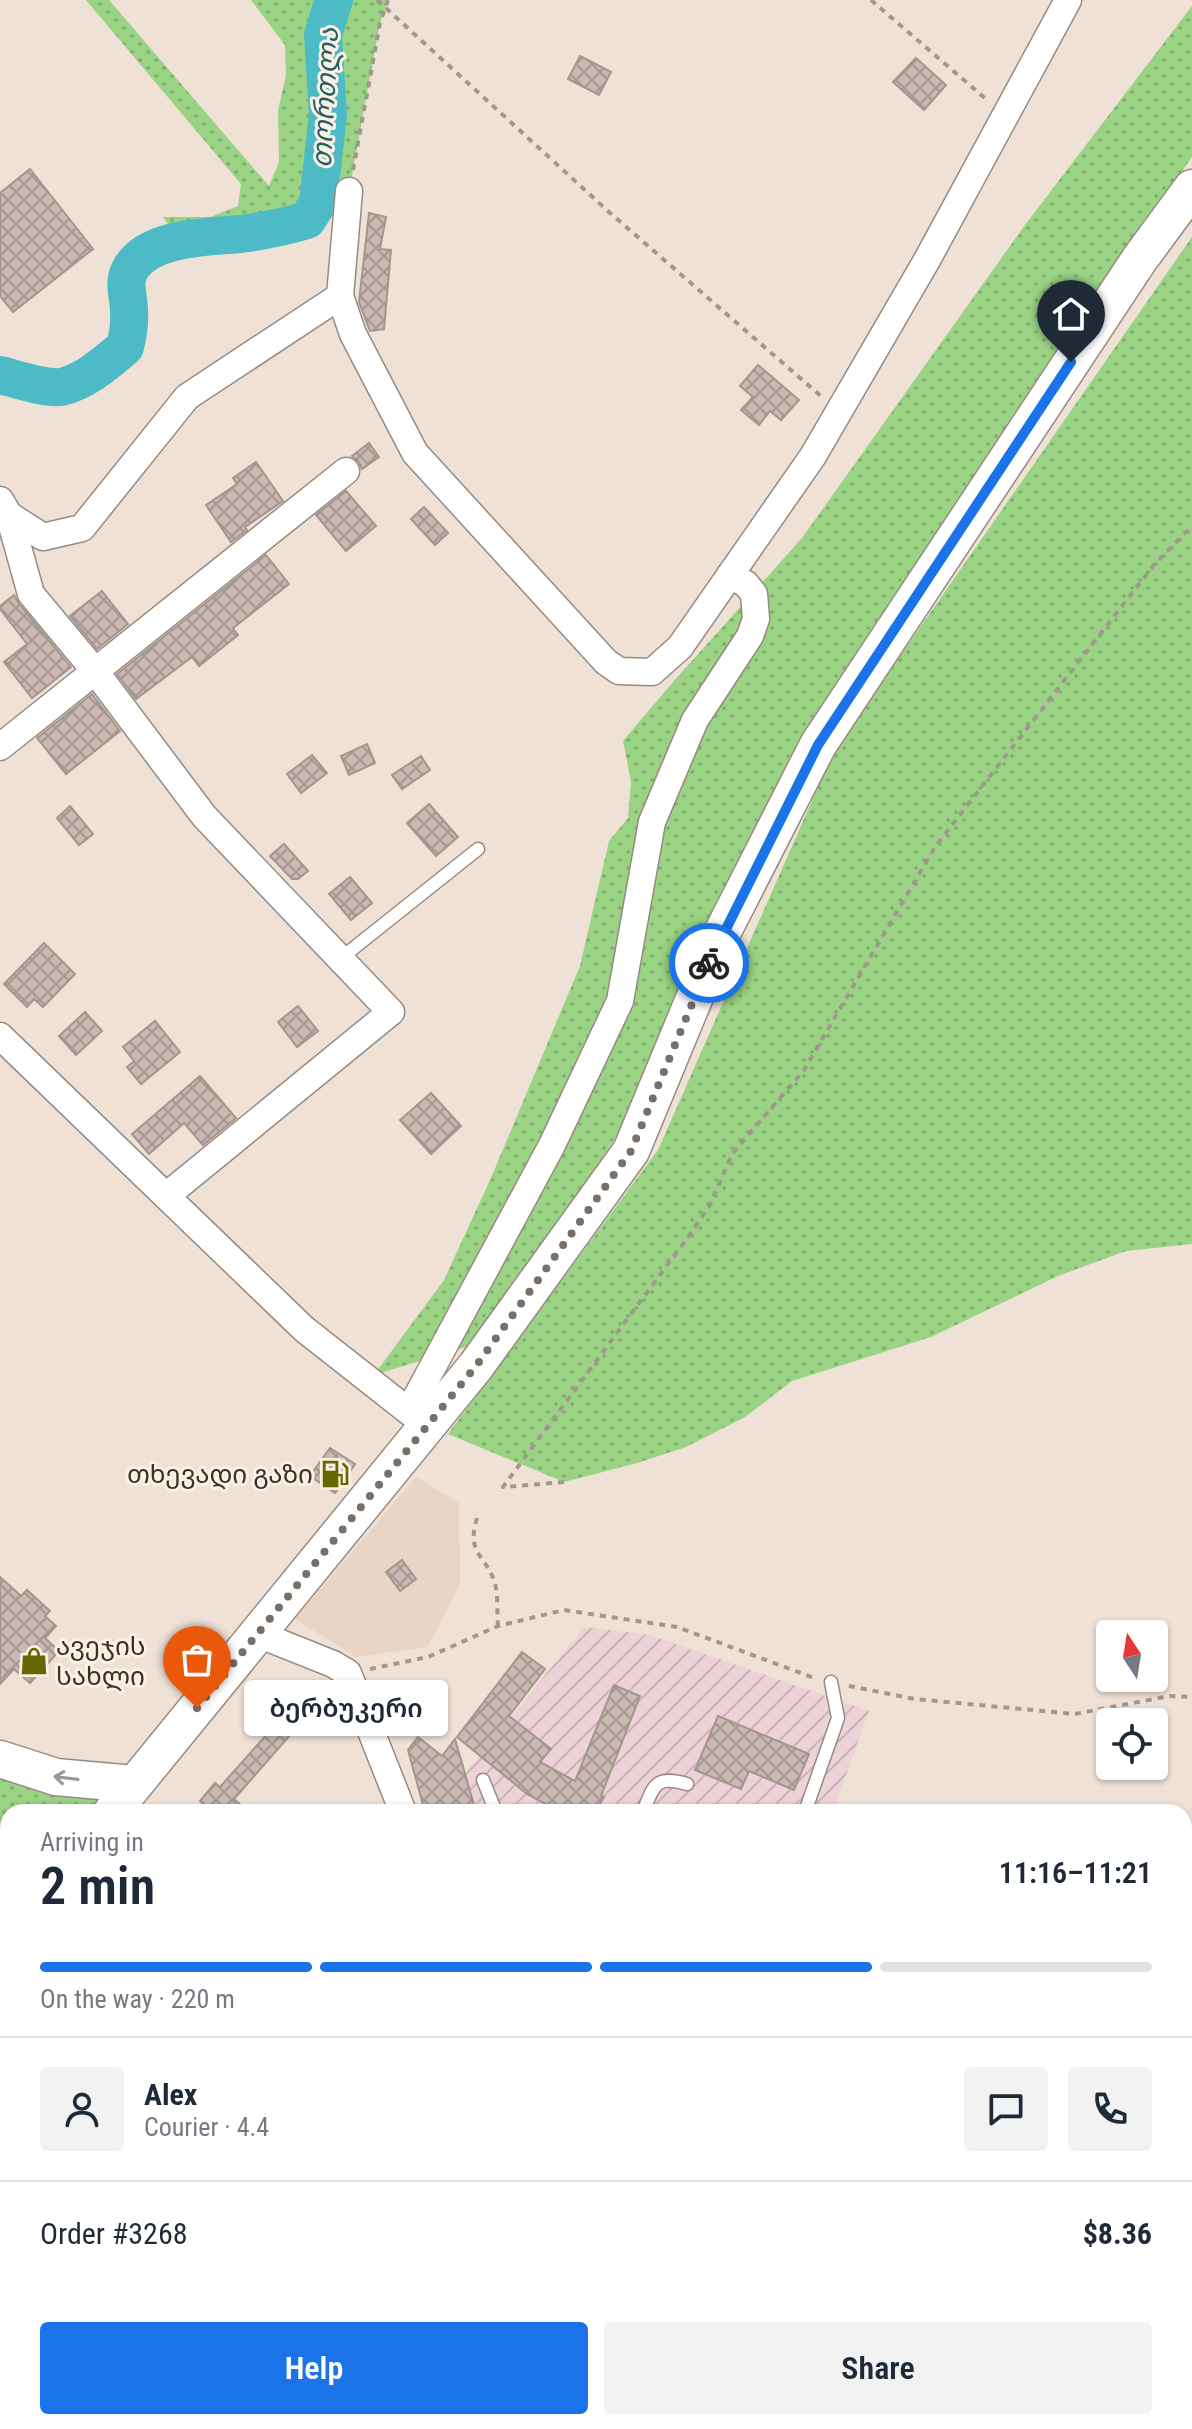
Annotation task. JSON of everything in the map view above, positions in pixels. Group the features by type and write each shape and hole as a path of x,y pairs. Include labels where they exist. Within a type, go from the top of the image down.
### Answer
{"main road":[{"path":"118,1804 258,1634 418,1418 476,1366 631,1151 718,941 818,745 1139,260 1192,188"},
{"path":"0,1759 56,1777 134,1784"}],"street":[{"path":"351,181 340,296 353,334 415,453 606,662 619,671 652,672 680,647 813,456 927,260 1068,0"},
{"path":"4,507 43,537 82,528 187,397 340,296"},
{"path":"0,747 346,471"},
{"path":"4,507 31,594 95,671 204,816 391,1012 166,1196"},
{"path":"4,1050 166,1196 304,1329 418,1418 620,1001 652,822 695,720 750,636 756,619 754,594 746,584 730,575"},
{"path":"258,1634 348,1673 400,1804"}],"lane":[{"path":"340,959 478,849"},
{"path":"808,1804 838,1718 831,1682"},
{"path":"646,1804 654,1786 660,1781 670,1779 687,1784"},
{"path":"483,1780 493,1804"}],"path":[{"path":"377,0 609,212 839,412"},
{"path":"351,181 380,23 388,0"},
{"path":"871,0 1006,115"},
{"path":"564,1482 503,1487 691,1233 710,1205 732,1154 804,1070 935,847 1153,566 1192,526"},
{"path":"348,1673 428,1657 498,1626 496,1587 487,1566 475,1550 472,1535 477,1518"}],"shaded area":[{"path":"416,1477 459,1503 460,1585 427,1647 356,1657 295,1619"},
{"path":"584,1627 650,1635 869,1711 836,1804 440,1804"}],"green space":[{"path":"86,0 109,0 269,186 279,162 278,110 286,75 285,45 251,0 388,0 380,23 350,186 322,163 318,203 307,220 282,228 180,241 163,217 210,217 238,206 241,184"},
{"path":"1192,6 1192,157 1010,423 621,1129 482,1342 374,1375 444,1280 491,1178 580,966 609,841 628,818 631,781 623,741 802,538 1025,225"},
{"path":"1192,237 1192,1244 1126,1251 1058,1276 931,1337 792,1381 745,1417 686,1447 564,1482 448,1434 658,1150 834,751"},
{"path":"0,1759 134,1784 118,1804 0,1804"}],"building":[{"path":"580,56 611,72 599,95 568,79"},
{"path":"916,58 946,85 924,110 893,82"},
{"path":"30,169 93,249 13,312 0,296 0,193"},
{"path":"369,213 386,217 380,249 391,250 384,329 370,331 359,302"},
{"path":"758,365 799,400 781,420 770,411 759,425 741,410 753,397 740,386"},
{"path":"369,443 379,457 362,469 352,456"},
{"path":"256,462 283,501 245,527 247,530 231,542 206,505 237,484 233,478"},
{"path":"346,491 376,526 346,551 316,515"},
{"path":"424,507 448,533 435,545 411,519"},
{"path":"266,555 289,584 233,628 238,635 199,666 192,657 136,699 117,674"},
{"path":"102,591 128,624 97,649 70,616"},
{"path":"14,595 71,667 32,698 4,662 27,644 0,609"},
{"path":"92,694 120,731 66,774 37,738"},
{"path":"367,744 375,763 349,775 341,756"},
{"path":"312,755 327,773 301,793 287,774"},
{"path":"421,756 430,770 402,789 392,775"},
{"path":"429,804 458,837 436,856 407,823"},
{"path":"70,806 93,834 79,845 57,818"},
{"path":"284,844 308,871 298,879 292,879 270,856"},
{"path":"350,877 372,903 351,920 329,894"},
{"path":"44,943 75,974 43,1007 34,999 27,1007 4,984"},
{"path":"298,1006 318,1031 297,1047 278,1022"},
{"path":"85,1012 102,1031 76,1055 59,1036"},
{"path":"155,1021 180,1052 141,1084 127,1067 134,1061 123,1047"},
{"path":"200,1076 236,1118 203,1145 184,1123 149,1154 132,1134"},
{"path":"431,1093 461,1126 431,1154 400,1120"},
{"path":"330,1448 355,1464 335,1493 310,1476"},
{"path":"402,1560 416,1579 400,1591 386,1572"},
{"path":"0,1577 21,1596 27,1590 50,1611 45,1616 56,1626 45,1638 59,1651 30,1683 14,1669 0,1684"},
{"path":"522,1652 545,1669 509,1716 551,1749 540,1762 575,1781 614,1685 640,1696 600,1804 545,1804 527,1794 457,1737"},
{"path":"314,1681 327,1693 234,1799 240,1804 203,1804 200,1801 215,1783 220,1787"},
{"path":"718,1716 809,1754 794,1790 749,1771 741,1789 695,1770"},
{"path":"418,1737 442,1756 455,1739 474,1804 423,1804 408,1750"}],"waterway":[{"name":"თორთლა","path":"0,375 61,387 87,376 111,359 125,347 127,338 128,273 151,250 180,240 257,232 307,220 318,203 328,114 323,35 334,0"}],"way so far":[{"path":"197,1708 476,1366 631,1151 709,963"}],"place":[{"name":"თხევადი გაზი","path":"335,1474"},
{"name":"ავეჯის სახლი","path":"34,1661"},
{"name":"ბერბუკერი","path":"197,1708"}],"route":[{"path":"709,963 818,745 1071,362"}]}
